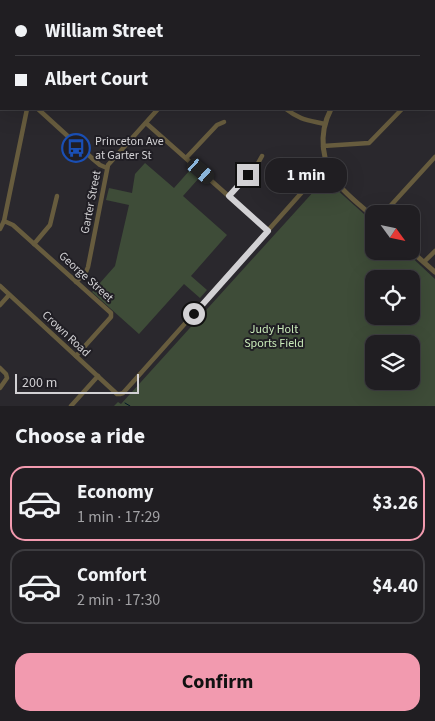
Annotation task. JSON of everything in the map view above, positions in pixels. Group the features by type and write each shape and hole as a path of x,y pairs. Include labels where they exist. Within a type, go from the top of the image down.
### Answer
{"street":[{"path":"0,228 4,221 27,110"},
{"path":"39,110 98,163 107,168"},
{"name":"Garter Street","path":"76,282 88,267 107,168 110,161 157,110"},
{"path":"287,110 301,119 325,124"},
{"path":"331,110 325,124 322,146 328,167 340,186 365,209"},
{"path":"322,146 369,143 401,110"},
{"path":"186,158 216,125 224,122"},
{"path":"146,123 268,231 320,172 328,167"},
{"path":"229,196 257,165 262,156"},
{"path":"391,205 435,157"},
{"path":"34,244 50,225 57,196"},
{"name":"George Street","path":"4,221 11,223 111,314 111,317 76,356"},
{"name":"Crown Road","path":"0,286 117,394 120,394 268,231"},
{"path":"424,262 435,251"},
{"path":"420,259 435,272"},
{"path":"0,305 9,295"},
{"path":"0,368 7,378 0,388"},
{"path":"71,406 98,376"}],"green space":[{"path":"145,163 174,188 190,170 199,178 183,196 227,235 191,276 207,290 200,298 184,284 139,334 92,292 115,266 129,205 106,200 109,188 132,193 135,174"},
{"name":"Judy Holt Sports Field","path":"325,179 365,215 365,260 415,260 435,279 435,406 114,406 118,402 121,404"}],"waterway":[{"path":"125,403 130,406"}],"place":[{"name":"Princeton Ave at Garter St","path":"76,148"}],"route":[{"path":"194,314 268,231 229,196 248,175"}]}
